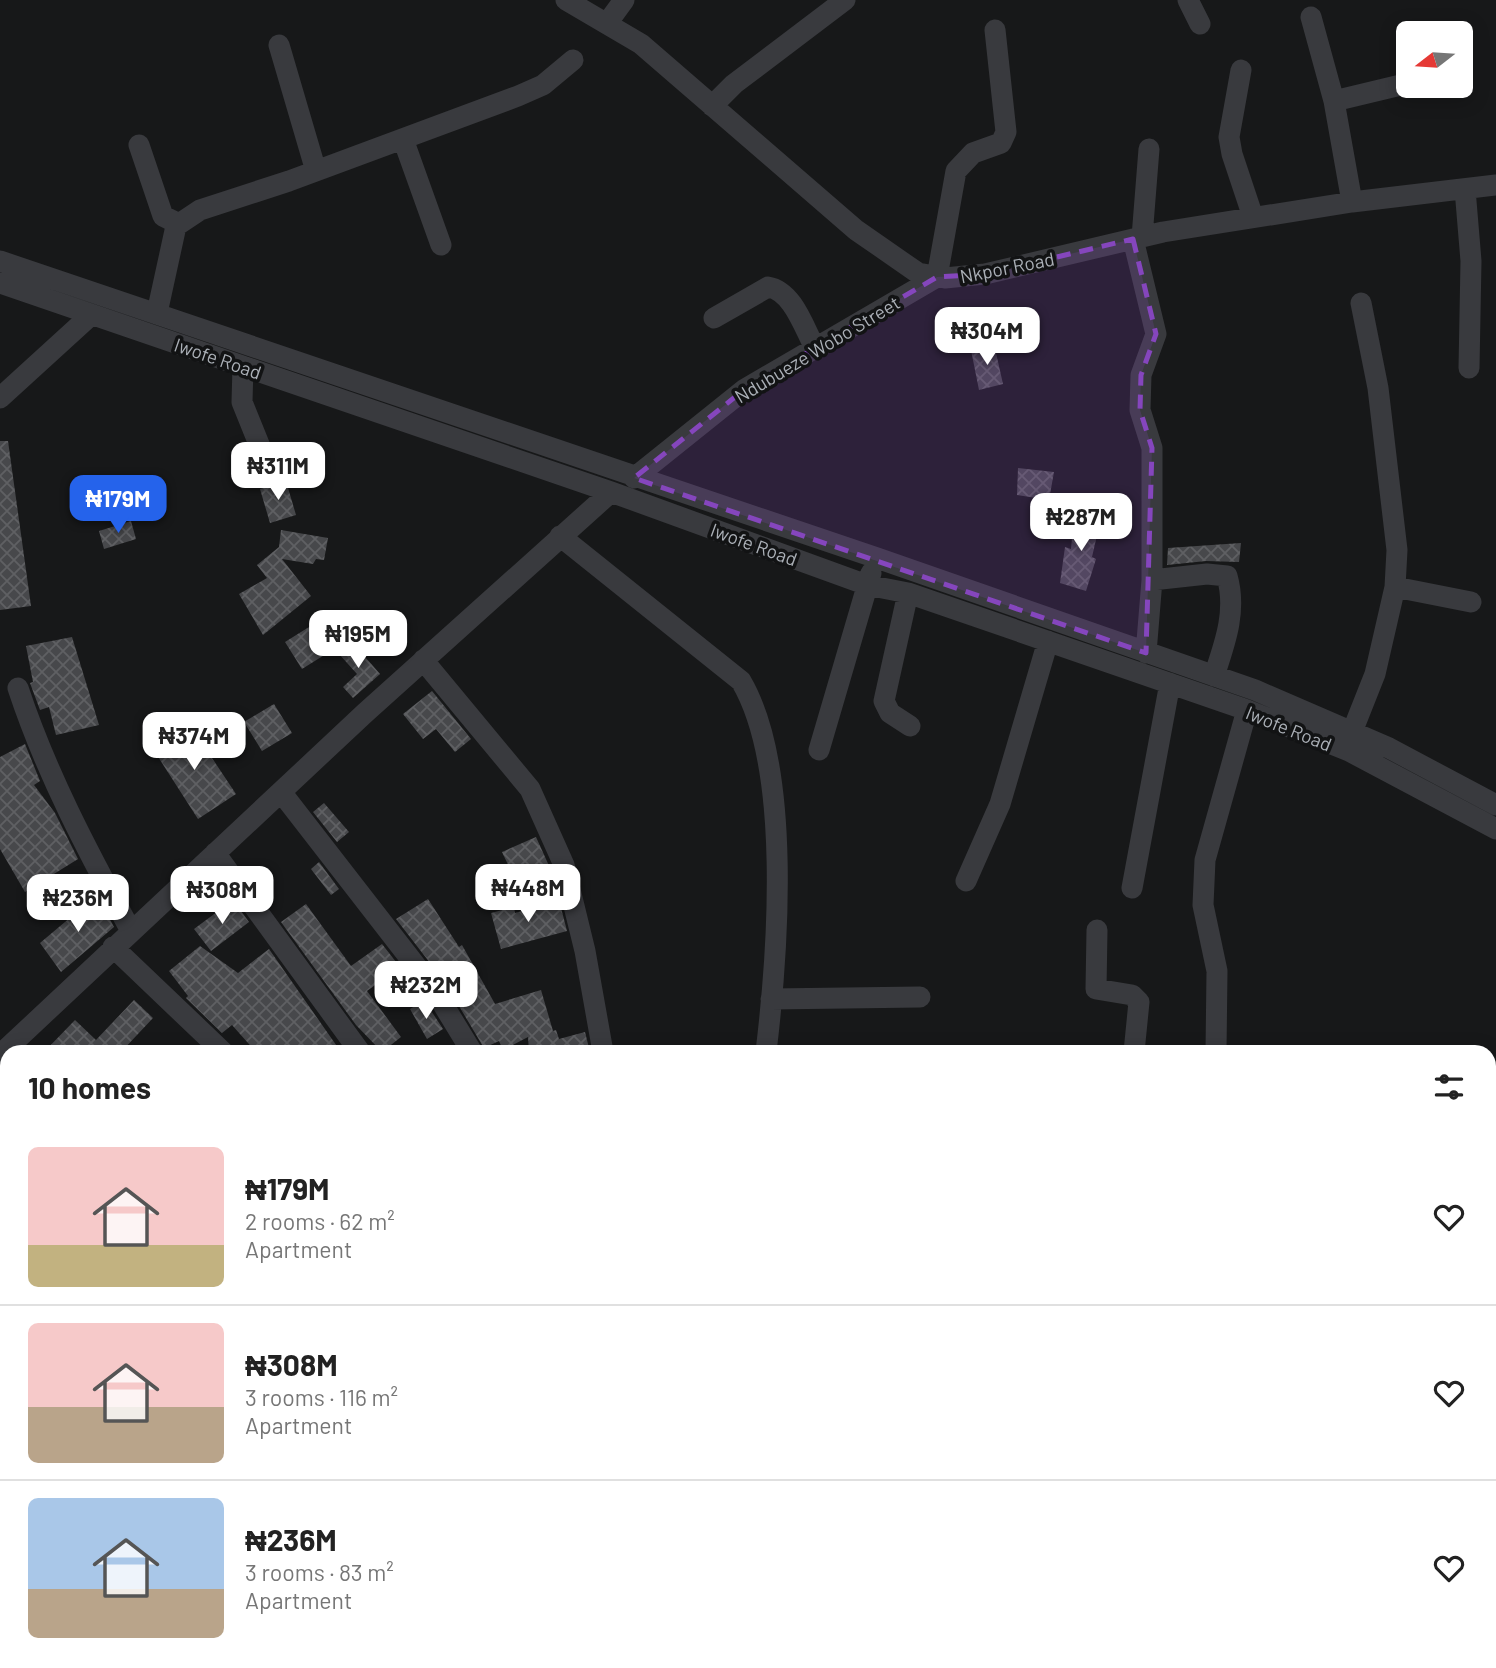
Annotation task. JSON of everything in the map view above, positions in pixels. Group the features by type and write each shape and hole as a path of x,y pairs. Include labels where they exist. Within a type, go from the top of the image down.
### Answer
{"street":[{"name":"Nkpor Road","path":"566,0 608,22 640,44 894,259 919,274 937,277 985,274 1138,238 1253,217 1496,185"},
{"path":"608,22 624,0"},
{"path":"712,106 734,85 845,0"},
{"path":"1188,0 1200,24"},
{"path":"1311,17 1334,101 1352,202"},
{"path":"937,277 956,172 973,153 1001,143 1006,132 995,30"},
{"path":"279,45 316,171"},
{"path":"157,313 176,226 200,210 316,171 518,96 551,80 573,60"},
{"path":"1241,70 1229,137 1253,217"},
{"path":"1334,101 1396,86"},
{"path":"403,139 441,245"},
{"path":"138,145 163,216 180,224"},
{"path":"1146,653 1152,580 1152,448 1140,410 1142,375 1156,334 1138,238 1149,149"},
{"path":"1465,189 1471,261 1469,368"},
{"name":"Iwofe Road","path":"0,261 634,478 877,558 1214,676 1352,732 1494,799"},
{"name":"Ndubueze Wobo Street","path":"634,478 745,389 937,277"},
{"name":"Iwofe Road","path":"0,284 611,492 867,585 908,593 1247,710 1349,751 1496,829"},
{"path":"714,318 768,287 778,289 788,299 815,348"},
{"path":"1352,732 1375,674 1395,587 1397,550 1378,388 1361,303"},
{"path":"0,398 91,315"},
{"path":"243,366 242,402 265,459"},
{"path":"14,1045 113,947 424,660 611,492"},
{"path":"560,536 741,681 756,707 765,750 776,843 777,915 767,1045"},
{"path":"819,750 877,558"},
{"path":"1152,580 1207,574 1227,576 1231,598 1230,623 1214,676"},
{"path":"1395,587 1471,602"},
{"path":"908,593 884,701 890,713 910,726"},
{"path":"966,881 1000,804 1048,641"},
{"path":"424,660 530,789 564,865 585,950 602,1045"},
{"path":"1132,888 1170,683"},
{"path":"18,688 31,728 77,830 131,931"},
{"path":"1216,1045 1217,971 1203,905 1205,860 1247,710"},
{"path":"281,792 433,988 468,1045"},
{"path":"215,853 355,1045"},
{"path":"1097,930 1096,989 1132,995 1139,1002 1134,1045"},
{"path":"113,947 216,1045"},
{"path":"771,999 920,997"}],"highlighted area":[{"path":"1133,239 1156,334 1141,375 1140,410 1152,448 1146,653 634,478 745,389 937,277 985,274"}],"building":[{"path":"994,344 1003,384 979,390 971,350"},
{"path":"0,441 8,441 31,606 0,610"},
{"path":"1018,468 1054,472 1049,500 1017,495"},
{"path":"286,481 296,515 270,523 260,489"},
{"path":"1074,514 1101,518 1092,557 1096,559 1086,591 1060,583 1065,547 1071,549"},
{"path":"131,521 136,539 104,549 99,531"},
{"path":"281,530 328,538 324,560 316,559 313,564 282,559 311,596 263,635 239,594 267,578 257,565 279,547"},
{"path":"1241,543 1239,562 1206,561 1167,565 1168,548"},
{"path":"325,617 342,644 302,669 285,642"},
{"path":"72,637 99,725 56,735 49,707 40,710 30,683 33,682 26,646"},
{"path":"353,643 380,674 353,698 343,687 357,674 339,654"},
{"path":"432,691 471,739 455,752 436,729 423,739 403,714"},
{"path":"274,704 292,733 262,751 244,722"},
{"path":"190,725 236,794 198,819 153,749"},
{"path":"25,744 40,781 34,785 55,813 78,859 25,892 0,849 0,757"},
{"path":"324,803 349,832 337,842 313,812"},
{"path":"536,837 550,868 535,874 533,869 514,877 502,852"},
{"path":"319,862 339,889 331,895 311,869"},
{"path":"97,895 114,927 61,972 40,943"},
{"path":"428,899 459,947 462,945 495,1004 541,990 553,1031 556,1030 559,1039 585,1032 588,1045 529,1045 528,1037 513,1045 501,1045 499,1041 482,1045 444,981 396,919"},
{"path":"233,900 249,922 211,951 194,929"},
{"path":"559,900 567,931 501,949 491,913 514,907 515,913"},
{"path":"306,904 351,966 382,944 400,967 367,991 401,1037 391,1045 375,1045 356,1025 281,922"},
{"path":"200,946 238,973 269,949 336,1045 250,1045 232,1025 222,1033 186,998 188,996 169,971"},
{"path":"134,1000 153,1018 128,1045 51,1045 75,1020 96,1040"},
{"path":"420,1003 423,1009 428,1006 443,1029 427,1039 410,1009"}]}
